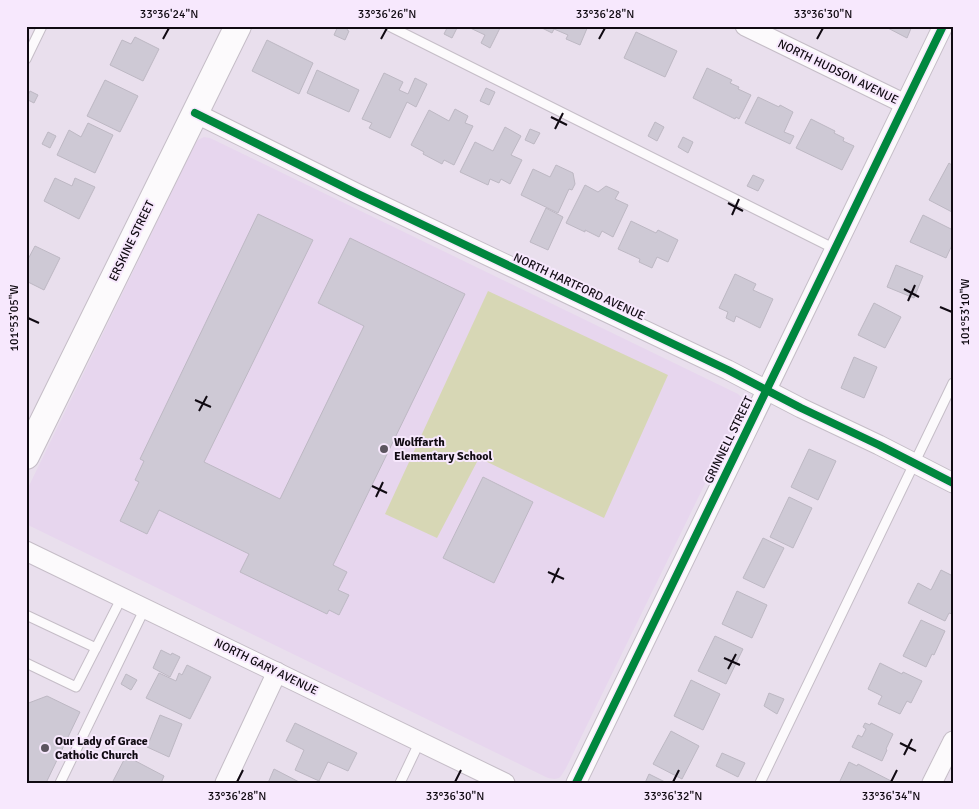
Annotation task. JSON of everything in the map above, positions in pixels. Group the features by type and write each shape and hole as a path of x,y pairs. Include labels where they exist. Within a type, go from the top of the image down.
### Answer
{"street":[{"name":"ERSKINE STREET","path":"26,456 238,26"},
{"name":"NORTH HUDSON AVENUE","path":"745,26 905,104"},
{"name":"GRINNELL STREET","path":"576,783 943,26"},
{"name":"NORTH HARTFORD AVENUE","path":"195,113 358,194 719,366 953,483"},
{"name":"NORTH GARY AVENUE","path":"26,551 505,783"},
{"path":"225,783 277,672"},
{"path":"932,783 953,741"}],"lane":[{"path":"26,59 42,26"},
{"path":"389,26 835,249"},
{"path":"760,783 953,383"},
{"path":"27,664 76,687 122,597"},
{"path":"60,783 144,608"},
{"path":"26,615 96,648"},
{"path":"400,783 420,741"}],"shaded area":[{"name":"Wolffarth Elementary School","path":"204,137 210,138 738,394 742,398 743,406 566,768 559,778 548,778 26,524 26,492 196,142"}],"green space":[{"path":"488,291 668,375 604,518 479,458 437,538 385,514"}],"building":[{"path":"338,26 349,26 345,40 334,35"},
{"path":"448,26 458,26 452,38 444,34"},
{"path":"466,26 501,26 490,48 481,43 485,35"},
{"path":"538,26 588,26 580,45 566,39 568,35 554,29 552,33"},
{"path":"884,26 912,26 907,38"},
{"path":"636,32 677,51 665,77 624,58"},
{"path":"135,37 159,49 143,81 110,65 122,40 131,44"},
{"path":"267,40 313,63 299,94 252,71"},
{"path":"707,68 732,80 730,83 751,95 739,119 736,117 735,119 693,98"},
{"path":"317,70 359,90 349,112 307,93"},
{"path":"384,73 403,82 399,90 408,94 415,78 427,84 416,107 407,102 390,138 369,128 372,123 362,119"},
{"path":"105,80 138,96 120,132 87,116"},
{"path":"486,88 495,92 489,105 480,101"},
{"path":"30,91 38,95 34,103 26,99"},
{"path":"758,97 793,112 784,132 794,136 790,144 745,123"},
{"path":"455,109 468,116 465,123 473,126 454,165 444,160 442,164 411,145 429,110 449,121"},
{"path":"811,119 835,131 834,133 844,138 843,141 854,146 842,170 796,148"},
{"path":"655,122 664,127 657,141 648,136"},
{"path":"88,123 113,135 95,173 57,155 69,130 81,137"},
{"path":"505,127 521,136 511,155 522,160 510,184 501,179 499,183 490,179 488,185 460,172 475,142 493,151"},
{"path":"530,129 540,133 534,144 525,140"},
{"path":"48,132 56,136 50,148 42,144"},
{"path":"683,137 693,142 688,153 678,147"},
{"path":"949,163 953,166 952,212 929,200"},
{"path":"556,165 573,173 575,184 572,190 569,189 558,213 521,195 533,169 550,177"},
{"path":"753,175 764,180 758,191 747,186"},
{"path":"55,178 72,186 75,178 95,187 79,219 44,201"},
{"path":"585,185 598,192 606,186 619,192 615,199 628,205 613,237 602,231 599,237 566,223"},
{"path":"546,208 563,217 548,250 530,242"},
{"path":"258,214 313,240 204,462 280,499 364,326 318,303 350,238 465,294 333,565 347,572 338,590 349,595 339,615 329,610 327,614 240,572 249,554 159,510 147,534 120,521 139,482 135,480 144,461 140,459"},
{"path":"923,215 953,230 953,243 946,258 910,242"},
{"path":"631,221 656,233 658,230 678,240 668,262 657,257 652,268 639,262 640,259 618,249"},
{"path":"35,246 60,258 44,290 26,281 26,263"},
{"path":"896,265 923,276 914,298 887,287"},
{"path":"735,274 756,284 753,290 773,299 760,328 736,316 734,322 726,318 728,312 719,308"},
{"path":"874,303 901,317 885,348 858,335"},
{"path":"854,357 877,367 864,398 841,388"},
{"path":"809,449 836,461 818,500 791,487"},
{"path":"483,477 533,502 494,583 443,558"},
{"path":"789,497 812,508 793,548 770,537"},
{"path":"763,538 784,548 764,588 743,578"},
{"path":"941,570 953,576 953,612 952,614 949,613 945,621 908,603 918,583 931,590"},
{"path":"737,591 767,605 752,638 722,624"},
{"path":"921,620 945,631 926,667 903,656"},
{"path":"715,636 743,649 726,684 698,671"},
{"path":"161,650 180,657 170,677 153,668"},
{"path":"880,663 922,681 911,703 907,701 900,714 878,704 882,696 868,689"},
{"path":"187,665 211,677 190,719 146,698 159,673 176,681 179,673 182,675"},
{"path":"126,674 137,680 131,690 121,684"},
{"path":"691,680 720,694 703,730 674,716"},
{"path":"769,693 784,699 777,714 764,706"},
{"name":"Our Lady of Grace Catholic Church","path":"47,696 80,712 46,783 26,783 26,704"},
{"path":"160,715 182,724 169,757 147,747"},
{"path":"295,723 357,753 348,771 328,762 319,781 295,770 304,750 286,741"},
{"path":"865,723 870,725 871,723 893,734 882,761 852,747 858,735 862,737 866,729 863,727"},
{"path":"671,731 699,746 682,779 653,764"},
{"path":"722,753 745,763 738,777 716,766"},
{"path":"126,756 164,776 161,783 112,783"},
{"path":"849,762 857,766 858,764 895,783 839,783"},
{"path":"274,769 301,783 268,783"},
{"path":"649,774 667,783 645,783"}],"cycle path":[{"path":"576,783 943,26"},
{"path":"195,113 358,194 728,370 953,483"}],"place":[{"name":"Wolffarth Elementary School","path":"384,449"},
{"name":"Our Lady of Grace Catholic Church","path":"45,748"}]}
